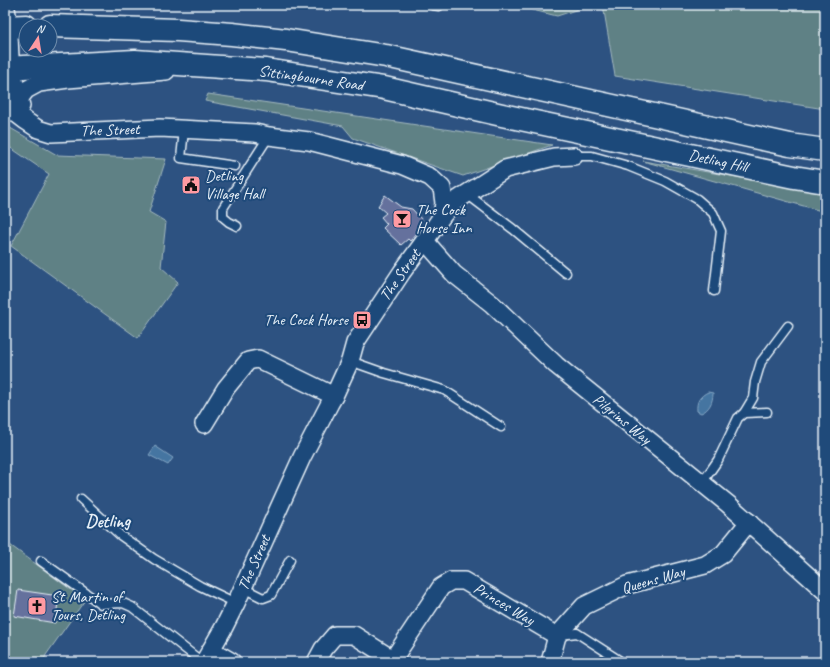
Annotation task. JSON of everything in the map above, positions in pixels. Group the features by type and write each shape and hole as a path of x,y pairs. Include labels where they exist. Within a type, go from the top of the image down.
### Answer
{"highway":[{"name":"Sittingbourne Road","path":"58,26 216,33 286,40 386,56 619,107"},
{"name":"Sittingbourne Road","path":"8,68 135,61 266,70 384,88 612,138"},
{"name":"Detling Hill","path":"619,107 790,145 825,150"},
{"name":"Detling Hill","path":"612,138 794,177 825,182"}],"street":[{"name":"The Street","path":"10,19 8,68 12,102 26,122 38,129 51,133 160,128 255,132 269,136 309,141 402,165 430,177 442,188 444,203 442,216 402,272 355,343 350,361 334,396 302,457 239,595 206,658"},
{"path":"12,102 26,90 38,83 68,79 218,67"},
{"path":"442,216 454,202 505,170 554,158 574,156"},
{"name":"Pilgrims Way","path":"424,241 454,274 492,304 556,365 749,522 825,591"},
{"path":"204,424 226,388 248,361 258,359 334,396"},
{"name":"Queens Way","path":"550,662 557,636 584,606 627,585 705,565 723,554 749,522"},
{"name":"Princes Way","path":"316,662 323,649 335,635 354,635 395,661 441,587 452,581 464,580 557,636"},
{"path":"206,658 232,662"}],"lane":[{"path":"184,130 181,158 235,166"},
{"path":"237,226 223,217 223,208 269,136"},
{"path":"574,156 592,156 628,166 664,181 697,199 713,213 721,231 714,292"},
{"path":"468,194 566,273"},
{"path":"702,483 718,460 738,418 744,413 753,398 755,382 761,362 788,326"},
{"path":"350,361 384,373 444,390 501,427"},
{"path":"744,413 767,412"},
{"path":"81,498 120,535 154,559 200,586 239,595 263,598 271,595 290,560"},
{"path":"41,561 101,604 123,603 132,607 206,658"},
{"path":"557,636 577,633 622,662"}],"green space":[{"path":"512,5 591,5 557,16"},
{"path":"603,5 825,5 825,109 615,76"},
{"path":"208,94 552,145 463,176 353,138 343,126 205,101"},
{"path":"5,125 57,155 166,159 149,212 166,222 161,267 178,282 138,338 11,246 49,174 5,144"},
{"path":"643,161 825,192 825,212"},
{"path":"10,545 85,600 46,655 43,662 5,662 5,551"}],"water":[{"path":"708,392 713,393 712,400 708,408 701,413 697,411 698,402 703,395"},
{"path":"155,446 173,458 168,465 149,455"}],"building":[{"name":"The Cock Horse Inn","path":"385,195 401,207 412,209 423,221 416,228 419,231 410,241 408,239 401,245 383,228 387,224 381,217 386,213 378,206"},
{"name":"St Martin of Tours, Detling","path":"18,590 59,596 55,623 14,616"}],"place":[{"name":"Detling Village Hall","path":"191,185"},
{"name":"The Cock Horse Inn","path":"402,219"},
{"name":"The Cock Horse","path":"362,320"},
{"name":"St Martin of Tours, Detling","path":"37,606"}],"district":[{"name":"Detling","path":"108,521"}]}
